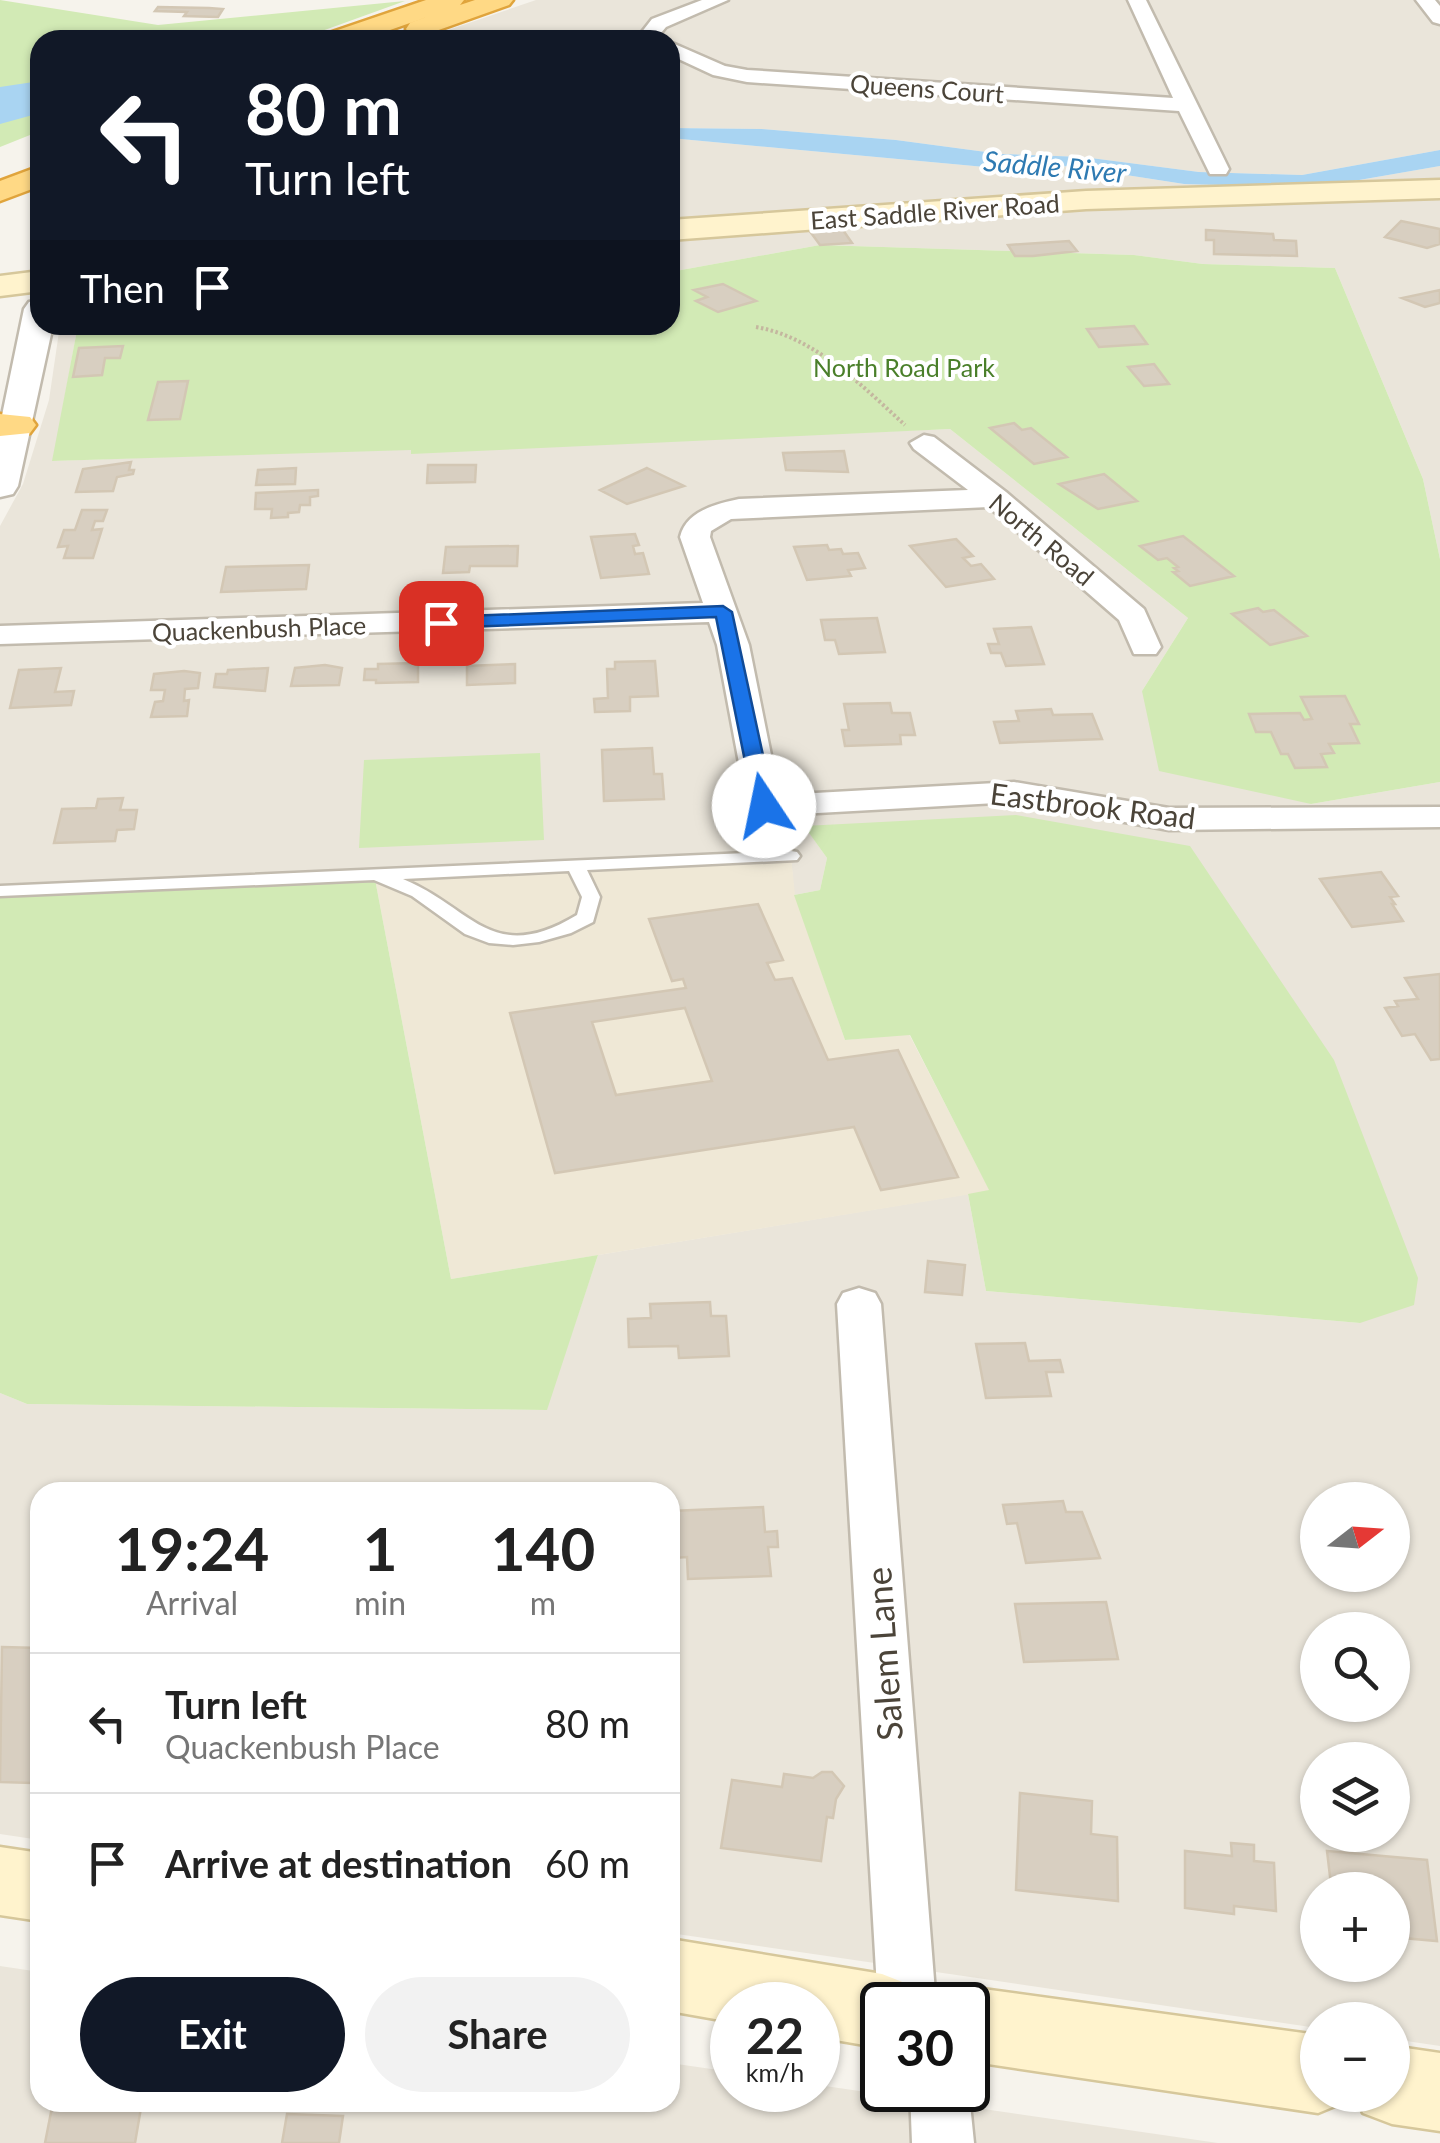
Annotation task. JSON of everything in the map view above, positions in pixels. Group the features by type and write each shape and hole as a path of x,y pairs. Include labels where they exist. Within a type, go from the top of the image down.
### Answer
{"highway":[{"path":"365,30 451,0"},
{"path":"416,30 500,0"},
{"path":"0,169 30,157"},
{"path":"0,192 30,179"}],"main road":[{"name":"East Saddle River Road","path":"680,229 1086,200 1440,189"},
{"path":"0,274 30,270"},
{"path":"0,286 30,283"},
{"path":"0,1882 30,1886"},
{"path":"680,1977 860,2007"},
{"path":"990,2027 1300,2071"},
{"path":"1410,2088 1440,2092"}],"street":[{"path":"653,30 659,23 720,0"},
{"path":"1137,0 1218,169"},
{"path":"1426,0 1440,18"},
{"name":"Queens Court","path":"680,53 720,71 748,76 1190,105"},
{"path":"0,486 8,425 33,335"},
{"name":"North Road","path":"924,443 996,498 1133,616 1145,647"},
{"path":"723,612 694,536 707,518 721,512 751,507 996,498"},
{"name":"Quackenbush Place","path":"0,635 723,612"},
{"name":"Eastbrook Road","path":"723,612 764,806 996,791 1048,796 1126,814 1168,818 1440,817"},
{"name":"Salem Lane","path":"859,1304 905,1982"},
{"path":"941,2112 943,2143"}],"lane":[{"path":"0,892 791,856"},
{"path":"374,874 421,894 489,937 526,937 566,931 586,918 591,898 575,865"}],"path":[{"path":"756,326 792,333 818,347 842,373 924,443"}],"shaded area":[{"path":"536,0 1440,0 1440,150 1302,175 1199,172 1083,157 1001,154 896,140 762,129 680,128 680,30 448,30"},
{"path":"680,139 985,167 1032,170 1068,166 1184,184 1342,183 1440,166 1440,559 1423,479 1335,268 1203,264 1134,255 820,245 680,270"},
{"path":"59,335 76,335 53,461 950,429 1188,618 1142,691 1311,804 1440,782 1440,2046 1410,2042 1410,2002 1300,2002 1300,2026 680,1934 680,1482 30,1482 30,1838 0,1834 0,1393 27,1404 546,1410 598,1255 968,1194 986,1291 1360,1323 805,827 827,858 820,890 794,895 791,856 0,892 0,526 23,484 49,400"},
{"path":"791,856 795,895 845,1040 909,1034 990,1191 451,1279 374,874"},
{"path":"0,1966 30,1970 30,2112 680,2112 680,2064 710,2069 710,2112 840,2112 840,2088 860,2091 860,2112 990,2110 1218,2143 0,2143"}],"green space":[{"path":"0,0 158,25 405,1 325,30 30,30 30,135 0,147"},
{"name":"North Road Park","path":"820,245 1134,255 1203,264 1335,268 1423,479 1440,559 1440,782 1311,804 1159,771 1142,691 1188,618 950,429 411,454 411,450 52,461 76,335 680,335 680,270"},
{"path":"540,753 544,840 359,848 364,760"},
{"path":"1016,815 1190,846 1334,1060 1418,1278 1414,1305 1360,1323 986,1291 968,1194 989,1190 910,1035 845,1040 794,895 820,890 827,858 804,826"},
{"path":"374,874 451,1279 598,1255 547,1410 27,1404 0,1393 0,892"}],"water":[{"path":"30,82 30,116 0,124 0,87"},
{"name":"Saddle River","path":"680,128 762,129 896,140 1001,154 1083,157 1199,172 1302,175 1440,150 1440,166 1342,183 1263,186 1184,184 1068,166 1032,170 680,139"}],"building":[{"path":"158,7 223,9 218,17 184,16 187,12 155,11"},
{"path":"1401,221 1440,229 1440,244 1427,248 1385,237"},
{"path":"827,224 833,231 843,230 852,243 820,245 806,226"},
{"path":"1206,230 1273,234 1274,240 1296,241 1297,256 1214,254 1214,240 1206,240"},
{"path":"1069,241 1077,251 1015,256 1008,245"},
{"path":"723,284 756,301 718,312 696,301 707,297 694,290"},
{"path":"1440,290 1440,303 1425,307 1402,298"},
{"path":"1134,326 1147,344 1099,347 1087,329"},
{"path":"123,346 120,358 105,358 102,375 73,377 79,348"},
{"path":"1154,364 1169,384 1144,386 1128,367"},
{"path":"188,381 180,419 148,420 158,382"},
{"path":"1014,423 1022,430 1031,428 1067,457 1034,464 990,428"},
{"path":"844,451 848,472 786,470 783,453"},
{"path":"131,462 129,470 134,470 133,474 117,477 113,491 76,492 83,469"},
{"path":"428,465 476,465 475,482 427,483"},
{"path":"296,468 295,484 256,485 258,470"},
{"path":"647,468 684,486 627,504 600,490"},
{"path":"1104,474 1137,501 1098,509 1059,484"},
{"path":"318,490 318,496 310,497 310,505 300,505 299,512 288,513 288,517 271,518 272,509 255,509 256,493"},
{"path":"82,510 107,510 103,521 95,521 92,530 102,529 93,558 64,558 68,546 58,547 64,530 75,530"},
{"path":"635,534 639,545 633,546 635,554 643,553 649,574 601,578 591,537"},
{"path":"1183,536 1234,576 1190,586 1173,572 1178,567 1167,558 1158,560 1140,546"},
{"path":"956,539 973,556 963,558 971,566 981,564 994,579 946,587 910,546"},
{"path":"827,545 829,550 841,549 843,554 858,553 865,568 848,570 851,576 807,580 794,547"},
{"path":"518,546 517,566 470,566 469,572 443,573 446,547"},
{"path":"309,565 306,589 221,592 226,567"},
{"path":"1258,608 1263,612 1274,610 1307,636 1270,645 1232,614"},
{"path":"877,618 885,652 839,654 835,640 825,640 821,620"},
{"path":"1031,627 1044,664 1006,666 1001,653 991,653 988,644 999,644 994,629"},
{"path":"655,661 658,696 630,697 630,711 595,712 594,699 608,698 607,669 615,669 615,662"},
{"path":"418,663 418,682 364,680 365,669 378,669 378,664"},
{"path":"515,664 515,683 467,685 467,666"},
{"path":"61,668 55,692 74,691 71,705 10,708 19,670"},
{"path":"268,668 265,691 214,687 216,674"},
{"path":"295,668 342,668 339,685 291,686"},
{"path":"200,673 198,688 185,689 184,701 189,700 187,716 151,717 155,702 163,701 165,690 151,690 154,674"},
{"path":"1345,696 1359,724 1350,724 1359,743 1329,744 1334,753 1321,754 1327,767 1295,768 1288,754 1281,754 1271,732 1256,732 1249,714 1300,713 1304,720 1312,719 1301,697"},
{"path":"890,703 892,713 910,713 915,735 900,735 901,744 845,746 842,730 849,730 844,704"},
{"path":"1051,709 1053,715 1092,714 1102,739 1000,743 994,722 1019,721 1016,711"},
{"path":"652,748 654,774 662,774 664,799 604,801 602,750"},
{"path":"123,798 120,810 137,810 134,829 117,830 115,841 54,843 62,809 96,808 98,799"},
{"path":"1381,872 1398,896 1390,897 1403,921 1352,927 1320,879"},
{"path":"758,904 783,960 767,963 775,980 792,978 828,1060 898,1050 958,1177 881,1190 854,1127 555,1173 510,1013 686,988 683,979 672,981 649,919","holes":["685,1008 712,1081 616,1095 592,1022"]},
{"path":"1440,974 1440,1059 1431,1060 1415,1034 1402,1036 1385,1008 1398,1006 1395,1001 1418,999 1405,978"},
{"path":"928,1261 965,1265 962,1295 925,1292"},
{"path":"710,1302 711,1316 726,1316 729,1356 679,1358 678,1346 629,1347 628,1319 651,1318 650,1304"},
{"path":"1025,1343 1029,1361 1060,1360 1063,1372 1046,1372 1051,1396 986,1398 976,1344"},
{"path":"1063,1501 1066,1512 1082,1512 1100,1558 1026,1563 1017,1523 1007,1524 1003,1505"},
{"path":"763,1507 765,1532 777,1531 778,1547 768,1547 771,1576 688,1579 687,1557 680,1558 680,1511"},
{"path":"1106,1602 1118,1659 1024,1662 1015,1604"},
{"path":"2,1647 30,1648 30,1783 0,1782"},
{"path":"822,1772 832,1772 844,1786 836,1799 833,1818 827,1817 821,1861 721,1848 732,1780 782,1787 784,1774 813,1778"},
{"path":"1020,1793 1092,1801 1091,1834 1117,1837 1118,1901 1016,1890"},
{"path":"1231,1843 1254,1845 1254,1861 1274,1863 1276,1911 1234,1906 1234,1914 1185,1908 1185,1851 1232,1856"},
{"path":"1327,1852 1427,1860 1437,1941 1410,1939 1410,1872 1329,1872"},
{"path":"51,2112 140,2112 135,2143 45,2143"},
{"path":"287,2114 343,2116 339,2143 282,2143"}],"route":[{"path":"441,623 723,612 764,806"}]}
